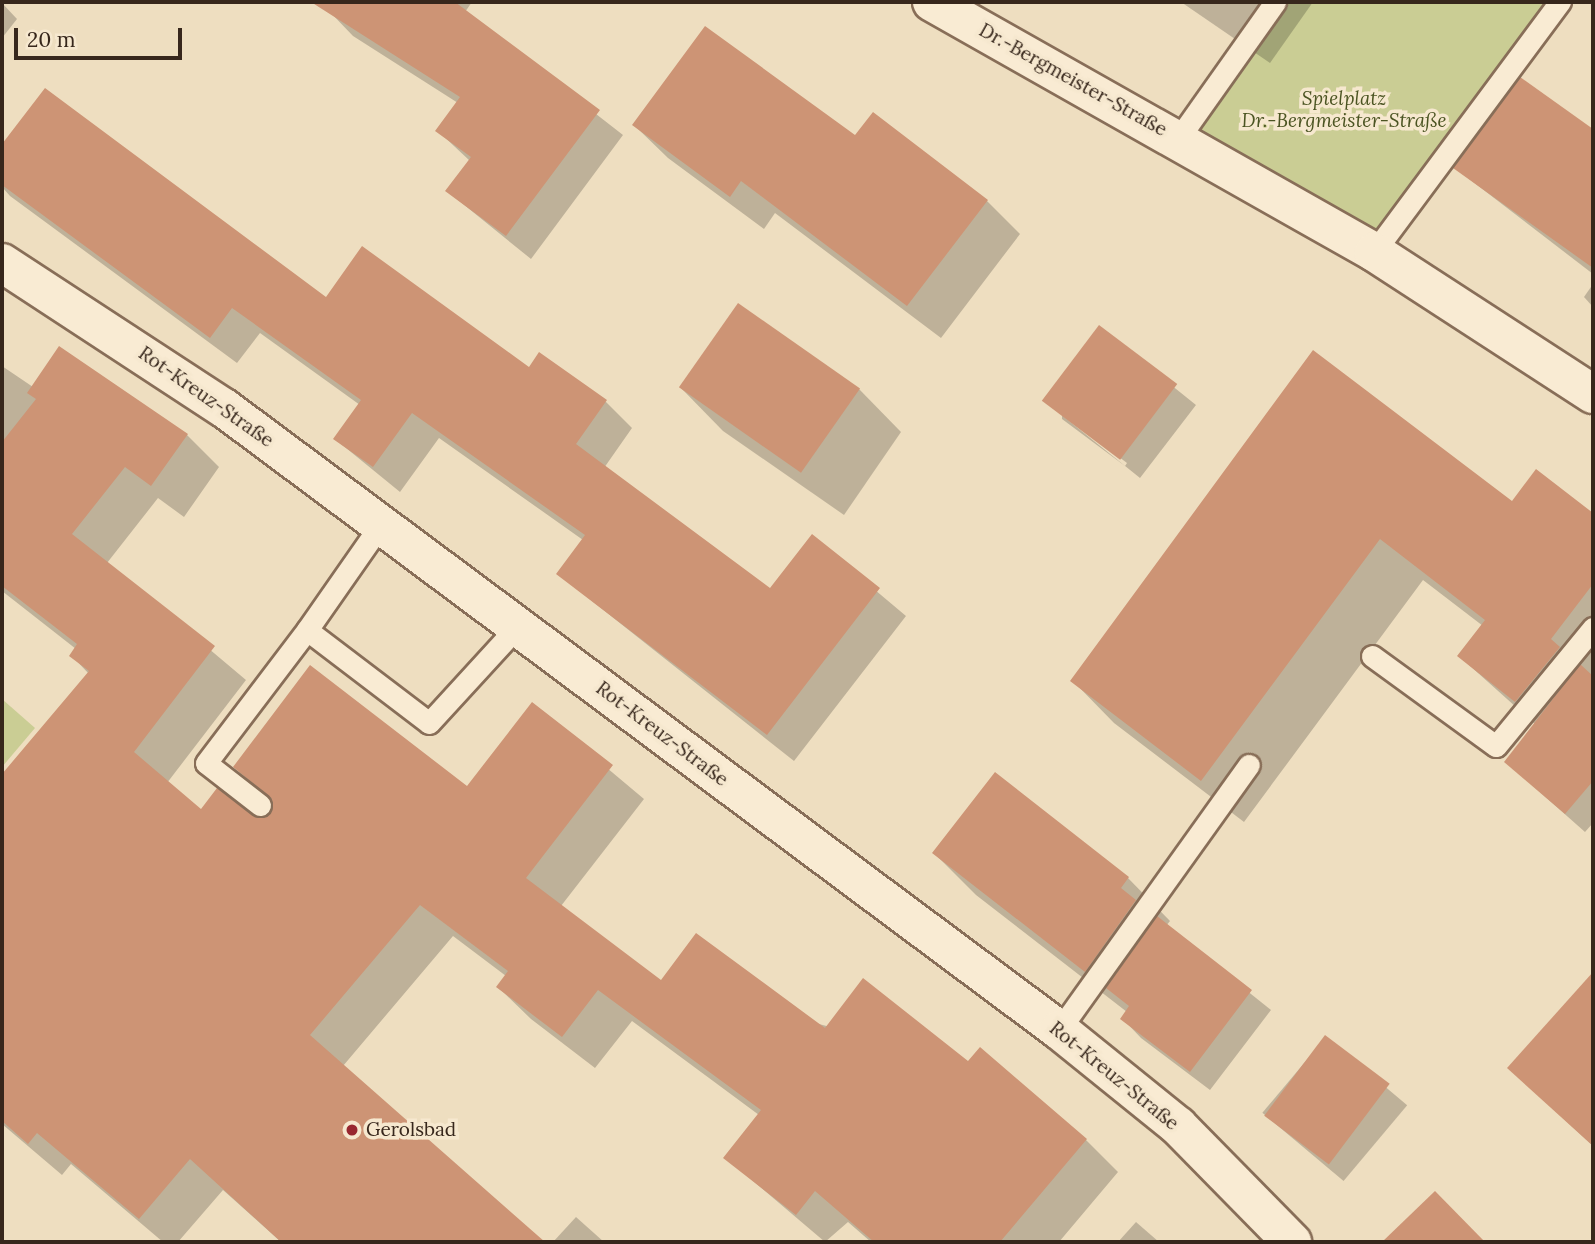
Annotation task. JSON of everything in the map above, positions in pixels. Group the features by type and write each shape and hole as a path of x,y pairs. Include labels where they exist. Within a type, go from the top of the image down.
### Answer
{"street":[{"name":"Dr.-Bergmeister-Straße","path":"932,2 1374,252 1593,394"},
{"name":"Rot-Kreuz-Straße","path":"2,262 224,408 1059,1030 1178,1126 1292,1242"}],"lane":[{"name":"Dr.-Bergmeister-Straße","path":"1178,139 1275,2"},
{"path":"1374,252 1560,2"},
{"path":"260,805 206,763 307,630 381,524"},
{"path":"307,630 429,723 518,626"},
{"path":"1372,656 1496,746 1593,628"},
{"path":"1059,1030 1249,765"}],"green space":[{"name":"Spielplatz Dr.-Bergmeister-Straße","path":"1274,2 1560,2 1374,252 1178,139"},
{"path":"2,699 35,728 2,767"}],"building":[{"path":"311,2 455,2 600,110 506,236 445,191 471,157 435,131 460,97"},
{"path":"705,26 855,135 873,112 988,200 907,306 741,181 730,197 632,125"},
{"path":"1520,77 1593,129 1593,268 1453,168"},
{"path":"45,88 326,297 362,246 529,367 539,352 607,400 576,444 770,588 812,534 880,588 767,735 556,574 585,535 412,413 373,467 333,439 361,400 232,308 210,338 2,185 2,144"},
{"path":"738,303 860,388 801,473 679,387"},
{"path":"1099,325 1177,384 1120,460 1042,401"},
{"path":"59,346 188,434 151,486 125,467 72,534 215,646 134,752 201,809 217,788 264,817 272,799 233,767 310,665 467,786 532,702 613,765 526,878 661,980 696,933 825,1028 863,978 968,1061 980,1047 1087,1139 1000,1242 874,1242 815,1191 796,1215 723,1158 761,1110 598,990 562,1037 496,987 508,971 420,905 310,1035 545,1242 281,1242 190,1159 139,1219 37,1133 28,1144 2,1121 2,774 89,671 69,656 77,644 2,586 2,442 36,399 27,393"},
{"path":"1313,350 1512,501 1536,469 1593,513 1593,584 1551,639 1560,647 1515,702 1457,656 1485,620 1380,539 1201,781 1070,681"},
{"path":"1580,664 1593,676 1593,781 1565,814 1504,762"},
{"path":"995,772 1129,877 1121,888 1136,900 1085,972 932,853"},
{"path":"1157,916 1252,990 1190,1072 1120,1019 1129,1006 1106,988"},
{"path":"1593,972 1593,1146 1507,1068"},
{"path":"1325,1035 1390,1084 1329,1164 1264,1116"},
{"path":"1435,1191 1485,1242 1382,1242"}],"place":[{"name":"Gerolsbad","path":"352,1130"}]}
